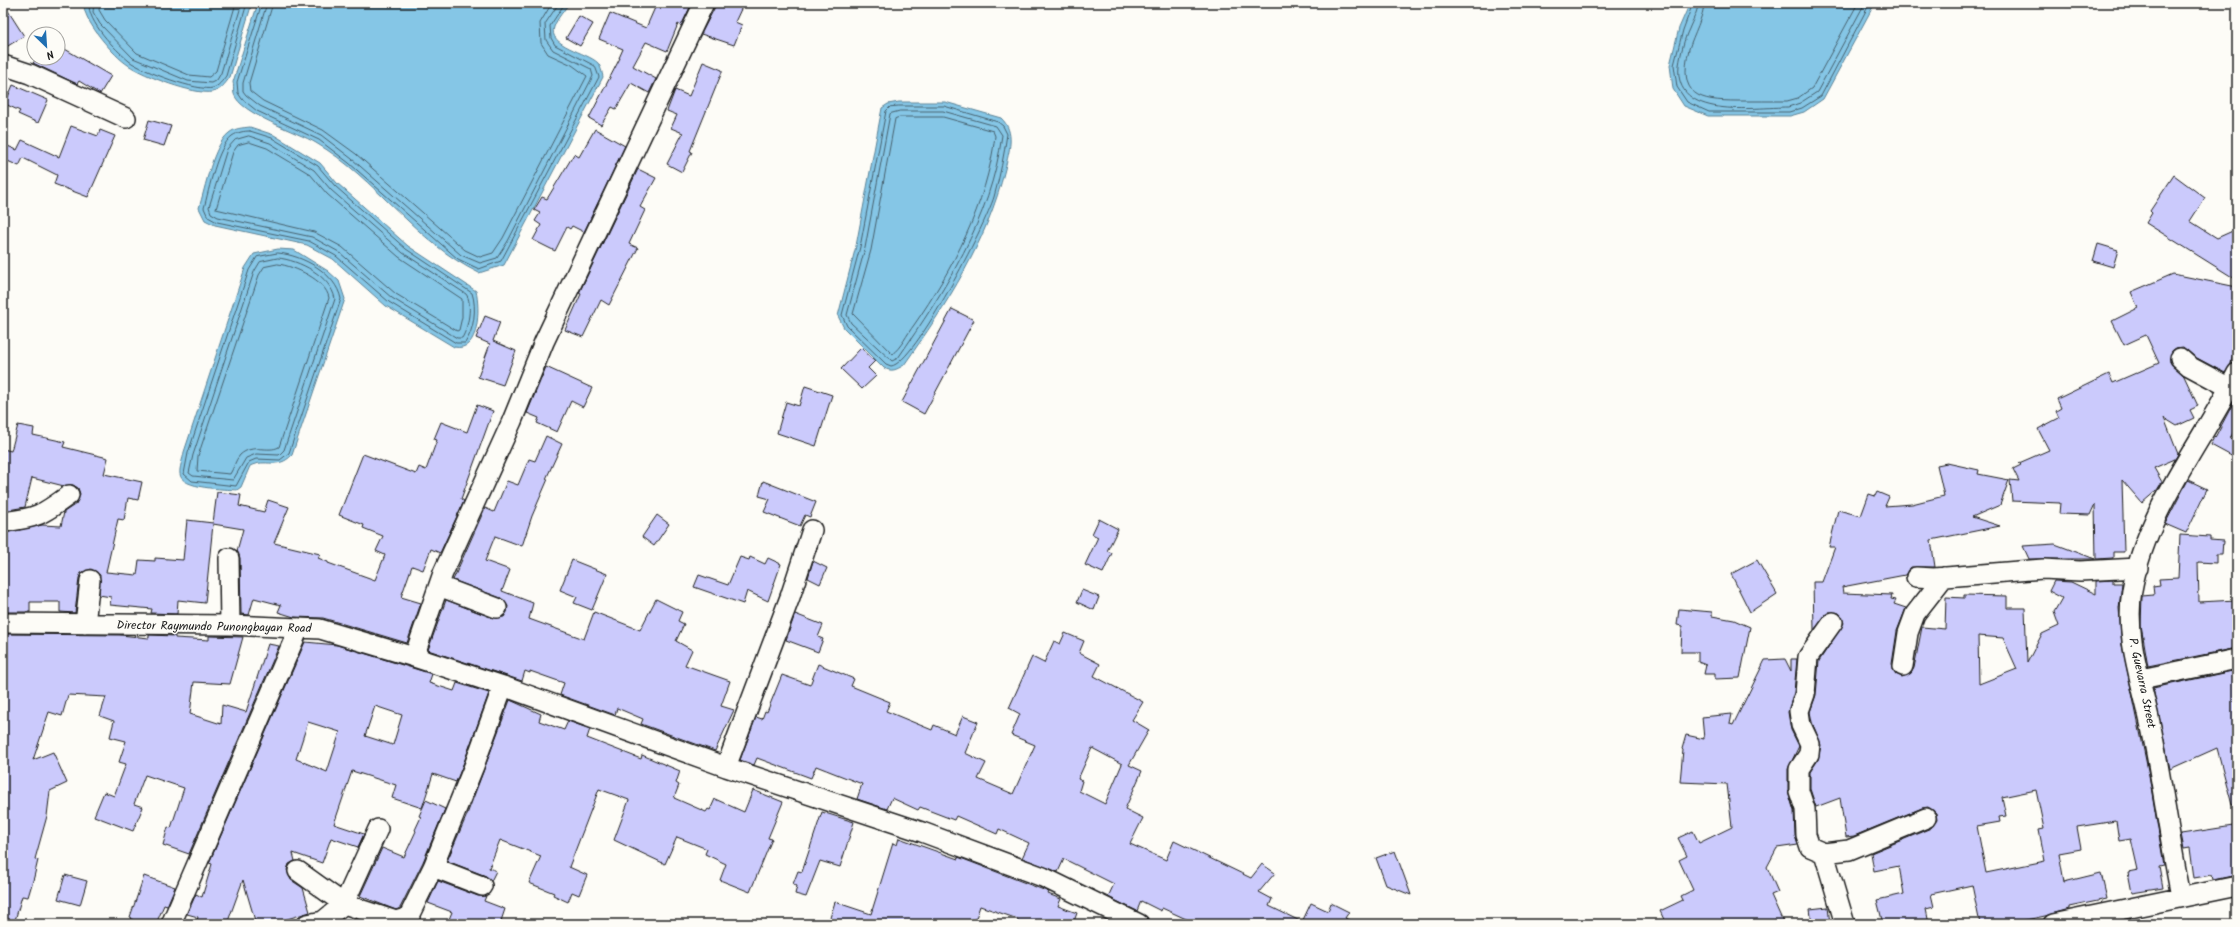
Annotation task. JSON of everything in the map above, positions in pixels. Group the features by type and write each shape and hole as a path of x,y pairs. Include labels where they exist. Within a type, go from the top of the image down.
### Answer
{"street":[{"path":"414,657 439,586 544,342 704,3"},
{"path":"3,65 30,74 126,118"},
{"path":"2180,358 2189,366 2233,380"},
{"name":"P. Guevarra Street","path":"2181,896 2141,679 2135,661 2131,634 2132,590 2147,542 2171,489 2233,380"},
{"path":"3,522 27,519 41,515 69,495"},
{"path":"726,767 790,597 812,530"},
{"path":"229,558 230,625"},
{"path":"1916,577 1944,577 2043,569 2080,571 2138,568"},
{"path":"1903,666 1908,633 1915,614 1944,577"},
{"path":"85,624 90,580"},
{"path":"439,586 497,608"},
{"path":"1833,622 1808,657 1806,694 1800,711 1801,725 1810,744 1809,754 1799,769 1799,792 1805,809 1806,835 1810,847 1824,852 1849,850 1926,818"},
{"name":"Director Raymundo Punongbayan Road","path":"3,623 230,625 320,629 414,657 503,686 726,767 922,832 1043,877 1139,924"},
{"path":"171,924 299,628"},
{"path":"2141,679 2237,659"},
{"path":"298,871 344,904 396,922 408,921 433,867 474,766 503,686"},
{"path":"307,924 323,921 344,904 378,830"},
{"path":"1824,852 1844,924"},
{"path":"433,867 482,886"},
{"path":"2053,924 2181,896 2237,886"}],"water":[{"path":"86,3 252,3 230,77 220,89 212,92 204,92 194,91 169,84 145,74 122,61 108,47 89,21 84,6"},
{"path":"258,3 569,3 555,24 553,34 562,44 593,59 598,63 603,77 504,265 479,273 456,260 435,245 338,157 316,143 270,122 247,109 239,101 234,94 233,82"},
{"path":"1690,3 1875,3 1823,99 1804,112 1790,116 1708,116 1684,106 1673,89 1670,65 1679,28"},
{"path":"2054,3 2095,3 2068,7"},
{"path":"899,102 945,102 1001,118 1009,129 1010,142 1005,169 988,222 964,272 904,365 892,370 884,368 844,328 838,316 856,246 882,108 888,104"},
{"path":"250,127 274,135 320,163 337,183 408,246 476,291 478,318 476,328 469,343 463,347 454,347 386,306 333,259 307,245 215,225 205,220 199,208 210,168 218,147 231,131 239,128"},
{"path":"278,249 294,250 328,271 339,281 345,299 292,455 282,462 261,463 250,466 241,487 237,490 204,487 188,483 182,479 180,474 184,452 245,268 254,254"}],"building":[{"path":"3,3 24,36 3,49"},
{"path":"657,3 692,3 681,26 678,24 667,51 646,42 633,66 656,79 649,93 631,83 616,109 612,107 601,125 589,118 620,58 623,49 599,39 610,13 646,28"},
{"path":"717,3 733,3 742,7 735,22 742,25 734,45 701,34"},
{"path":"579,16 593,24 580,46 566,38"},
{"path":"66,50 111,76 100,94 79,81 77,84 39,66 66,66"},
{"path":"703,62 722,70 722,72 690,151 692,152 682,172 667,164 683,133 671,128 677,115 667,111 675,90 689,96"},
{"path":"13,85 48,100 38,123 18,114 20,111 5,104"},
{"path":"149,120 171,126 164,146 143,140"},
{"path":"71,126 98,136 100,130 115,136 88,197 54,184 57,175 23,158 19,166 3,159 3,144 17,150 22,140 59,157"},
{"path":"595,129 625,146 584,232 572,226 570,229 567,227 555,251 533,240 541,225 535,221 540,213 534,210 542,197 547,199 574,154 579,157"},
{"path":"638,169 656,178 640,207 645,210 629,244 638,248 609,305 601,300 583,337 565,330 581,294 579,293"},
{"path":"2174,175 2205,198 2190,221 2217,238 2237,229 2237,280 2146,223 2152,213 2150,211"},
{"path":"2098,244 2118,250 2113,267 2093,261"},
{"path":"2173,274 2237,287 2237,334 2231,364 2225,373 2195,357 2183,347 2176,348 2172,351 2170,362 2184,376 2198,406 2190,410 2194,418 2177,426 2164,418 2178,454 2175,459 2154,468 2162,482 2157,490 2142,503 2122,480 2124,552 2113,552 2113,558 2096,559 2095,504 2090,515 2059,514 2060,503 2012,501 2010,480 2019,481 2013,469 2021,465 2019,463 2049,450 2038,429 2059,418 2056,411 2061,408 2057,399 2109,374 2113,383 2159,363 2146,335 2124,345 2112,321 2138,308 2131,292"},
{"path":"952,309 974,320 924,414 902,402"},
{"path":"485,316 500,322 493,341 516,351 503,385 478,377 490,344 476,338"},
{"path":"861,348 875,361 868,368 876,376 862,389 841,369"},
{"path":"546,367 592,388 583,407 571,401 557,432 537,423 539,418 527,413"},
{"path":"805,386 832,395 816,446 777,433 786,402 799,406"},
{"path":"2237,396 2237,425 2230,439 2237,443 2237,459 2211,445"},
{"path":"477,405 493,411 461,499 464,501 440,553 431,549 423,570 412,566 401,597 421,603 407,643 323,618 294,617 278,612 281,605 254,598 249,615 241,614 240,558 237,551 243,529 213,524 205,603 178,600 177,614 151,613 152,609 110,605 111,597 99,595 100,575 91,569 81,573 79,578 75,613 60,612 60,602 30,602 30,612 3,612 3,548 5,533 42,525 61,526 64,512 76,504 80,494 78,488 73,485 64,486 32,478 25,507 3,511 3,449 11,451 18,425 34,428 33,435 65,442 63,447 108,458 104,474 142,482 138,500 128,498 124,520 118,519 106,572 137,575 139,560 155,561 155,558 183,560 187,520 213,523 217,492 241,495 239,506 264,512 268,500 289,507 274,543 320,554 318,558 328,563 375,580 385,555 376,551 383,536 363,528 364,525 339,515 363,454 416,474 419,467 426,470 437,440 434,439 441,422 467,432"},
{"path":"546,436 562,444 546,479 548,479 532,516 522,546 495,536 485,561 510,570 502,591 533,603 529,619 584,639 594,612 640,630 656,599 682,612 678,621 684,624 676,641 692,650 685,665 730,681 721,706 734,710 715,751 641,724 643,719 617,708 615,715 560,695 564,683 530,671 530,673 525,671 522,681 428,650 446,600 493,618 504,617 507,612 508,606 501,598 453,580 485,508 494,512 507,481 518,485 529,459 535,461"},
{"path":"1947,463 1979,470 1978,474 2009,480 2000,505 1972,517 2000,526 1931,540 1935,567 1911,567 1905,575 1842,587 1843,593 1892,595 1891,599 1896,600 1894,604 1906,608 1897,631 1892,664 1896,674 1902,677 1911,673 1914,668 1922,627 1945,629 1946,597 1964,598 1964,595 2007,596 2007,608 2025,608 2027,663 2042,634 2059,626 2054,612 2062,598 2049,591 2054,581 2071,582 2096,594 2096,581 2113,580 2113,583 2122,583 2119,608 2122,645 2149,775 2164,865 2159,866 2163,888 2132,893 2128,872 2138,870 2131,839 2119,841 2116,821 2077,827 2081,849 2059,853 2064,882 2101,873 2107,899 2069,907 2069,909 2045,916 2007,924 1980,924 1972,885 1931,894 1934,907 1926,909 1929,924 1883,924 1877,900 1904,894 1899,866 1874,871 1871,853 1931,828 1937,820 1936,813 1928,807 1922,808 1854,836 1846,837 1840,798 1816,807 1810,789 1810,772 1818,760 1821,745 1812,722 1810,712 1816,695 1819,661 1844,623 1839,613 1829,612 1814,630 1813,582 1822,582 1835,547 1829,547 1838,510 1861,516 1869,494 1875,496 1877,492 1889,497 1885,506 1912,504 1944,496 1937,465","holes":["1978,636 2003,638 2017,669 1979,684","2036,790 2044,829 2039,830 2045,861 1986,873 1977,826 2000,822 1999,817 2006,816 2002,797"]},
{"path":"2188,480 2207,489 2186,533 2165,524"},
{"path":"763,481 816,502 810,517 805,515 800,526 764,512 770,499 759,496"},
{"path":"657,515 669,524 654,546 642,537"},
{"path":"1099,519 1118,529 1107,551 1112,553 1103,573 1085,565 1098,537 1092,534"},
{"path":"2180,535 2210,537 2210,540 2223,541 2222,554 2216,554 2216,563 2198,562 2199,602 2237,600 2237,648 2148,666 2141,625 2142,596 2154,595 2153,586 2160,585 2159,579 2178,578"},
{"path":"2055,544 2095,559 2029,559 2023,546"},
{"path":"740,557 749,560 750,557 765,564 768,558 781,564 768,601 747,591 743,604 694,587 699,575 728,585"},
{"path":"572,560 607,574 592,610 574,603 577,597 560,590"},
{"path":"1757,560 1777,594 1750,612 1731,574"},
{"path":"813,561 827,568 820,584 808,578"},
{"path":"1082,590 1099,597 1094,610 1077,602"},
{"path":"1679,609 1712,612 1712,616 1734,620 1750,627 1740,678 1715,679 1715,674 1704,674 1706,665 1698,662 1698,652 1681,652 1682,626 1677,625"},
{"path":"795,614 823,625 818,637 823,639 818,652 786,640"},
{"path":"1065,633 1084,641 1079,653 1100,664 1094,676 1143,702 1132,720 1149,730 1129,765 1142,771 1125,809 1143,818 1130,844 1166,860 1174,841 1251,878 1262,864 1275,873 1259,892 1272,899 1269,906 1302,922 1311,903 1328,911 1331,903 1349,912 1345,918 1357,924 1197,924 1162,908 1161,911 1141,901 1137,911 1108,897 1114,884 1064,859 1058,872 1022,858 1029,843 999,829 997,834 956,816 954,820 920,807 918,810 892,798 887,809 857,799 862,784 816,766 811,778 757,758 754,765 740,760 756,717 762,719 765,711 767,712 782,675 810,685 818,664 854,679 851,686 890,702 886,711 932,730 934,725 955,734 963,716 978,722 965,753 986,763 978,779 1013,794 1035,745 1011,735 1020,714 1009,708 1032,657 1044,663 1054,641 1060,644","holes":["1092,748 1122,764 1105,804 1079,791 1082,781 1078,779"]},
{"path":"3,634 120,635 149,638 149,635 209,640 209,636 243,637 230,684 194,682 190,714 221,724 222,705 246,712 268,644 279,646 189,854 163,845 168,827 171,828 184,788 145,775 134,804 143,807 133,831 94,816 104,792 114,796 126,764 119,762 126,741 110,737 114,721 100,716 106,697 68,695 62,716 49,712 33,760 53,752 67,783 50,791 47,816 35,859 38,860 34,877 28,897 22,896 14,924 3,924 3,830 7,813 3,812"},
{"path":"305,642 337,645 432,674 429,683 454,691 457,683 489,693 456,782 433,774 422,808 392,798 396,785 352,771 334,824 364,834 358,847 331,838 322,863 293,853 295,861 289,864 287,870 291,880 303,888 310,912 271,924 256,924 243,880 227,924 196,924 198,917 187,914 196,894 202,897 212,864 209,863","holes":["375,706 402,715 393,745 365,736","308,722 340,732 327,772 296,759"]},
{"path":"1785,659 1791,671 1791,659 1797,659 1794,692 1788,712 1791,730 1799,746 1788,769 1788,791 1794,811 1795,836 1798,845 1777,848 1767,867 1778,892 1771,895 1784,924 1666,924 1660,911 1683,900 1681,896 1693,890 1679,860 1687,856 1678,838 1693,831 1699,843 1732,827 1727,784 1680,782 1682,749 1686,735 1704,739 1702,717 1732,714 1730,724 1733,725 1765,660"},
{"path":"2237,670 2237,804 2232,805 2217,748 2170,769 2153,688"},
{"path":"510,700 541,714 539,721 564,730 568,721 590,729 587,738 641,759 642,755 680,771 676,783 679,785 674,798 706,812 708,809 710,810 715,799 744,812 753,790 783,802 768,838 772,839 750,892 720,880 726,864 705,854 707,849 677,837 665,864 614,840 629,800 599,789 569,867 587,875 579,895 572,892 568,902 553,895 554,893 529,883 541,856 500,840 489,868 496,871 491,881 486,876 447,861 466,817"},
{"path":"426,800 445,809 423,862 400,908 396,910 360,896 382,848 404,857 416,831 415,830 421,817 419,816"},
{"path":"822,812 854,822 840,867 820,861 806,897 795,894 797,886 793,884 798,871 802,872"},
{"path":"2233,826 2235,839 2237,838 2237,875 2213,880 2212,875 2194,878 2190,848 2184,849 2181,834"},
{"path":"899,838 958,859 958,857 1049,892 1048,894 1061,899 1058,906 1077,913 1073,924 1017,924 1018,919 980,906 974,924 828,924 835,902 871,914 893,843 897,845"},
{"path":"1395,851 1411,895 1386,885 1376,858"},
{"path":"65,875 87,881 80,905 58,899"},
{"path":"144,876 175,887 167,906 164,905 156,924 129,924 132,918 130,917"},
{"path":"438,881 478,896 486,896 484,901 505,909 500,924 447,924 452,912 428,903"},
{"path":"1828,907 1830,924 1812,924 1810,909"}]}
